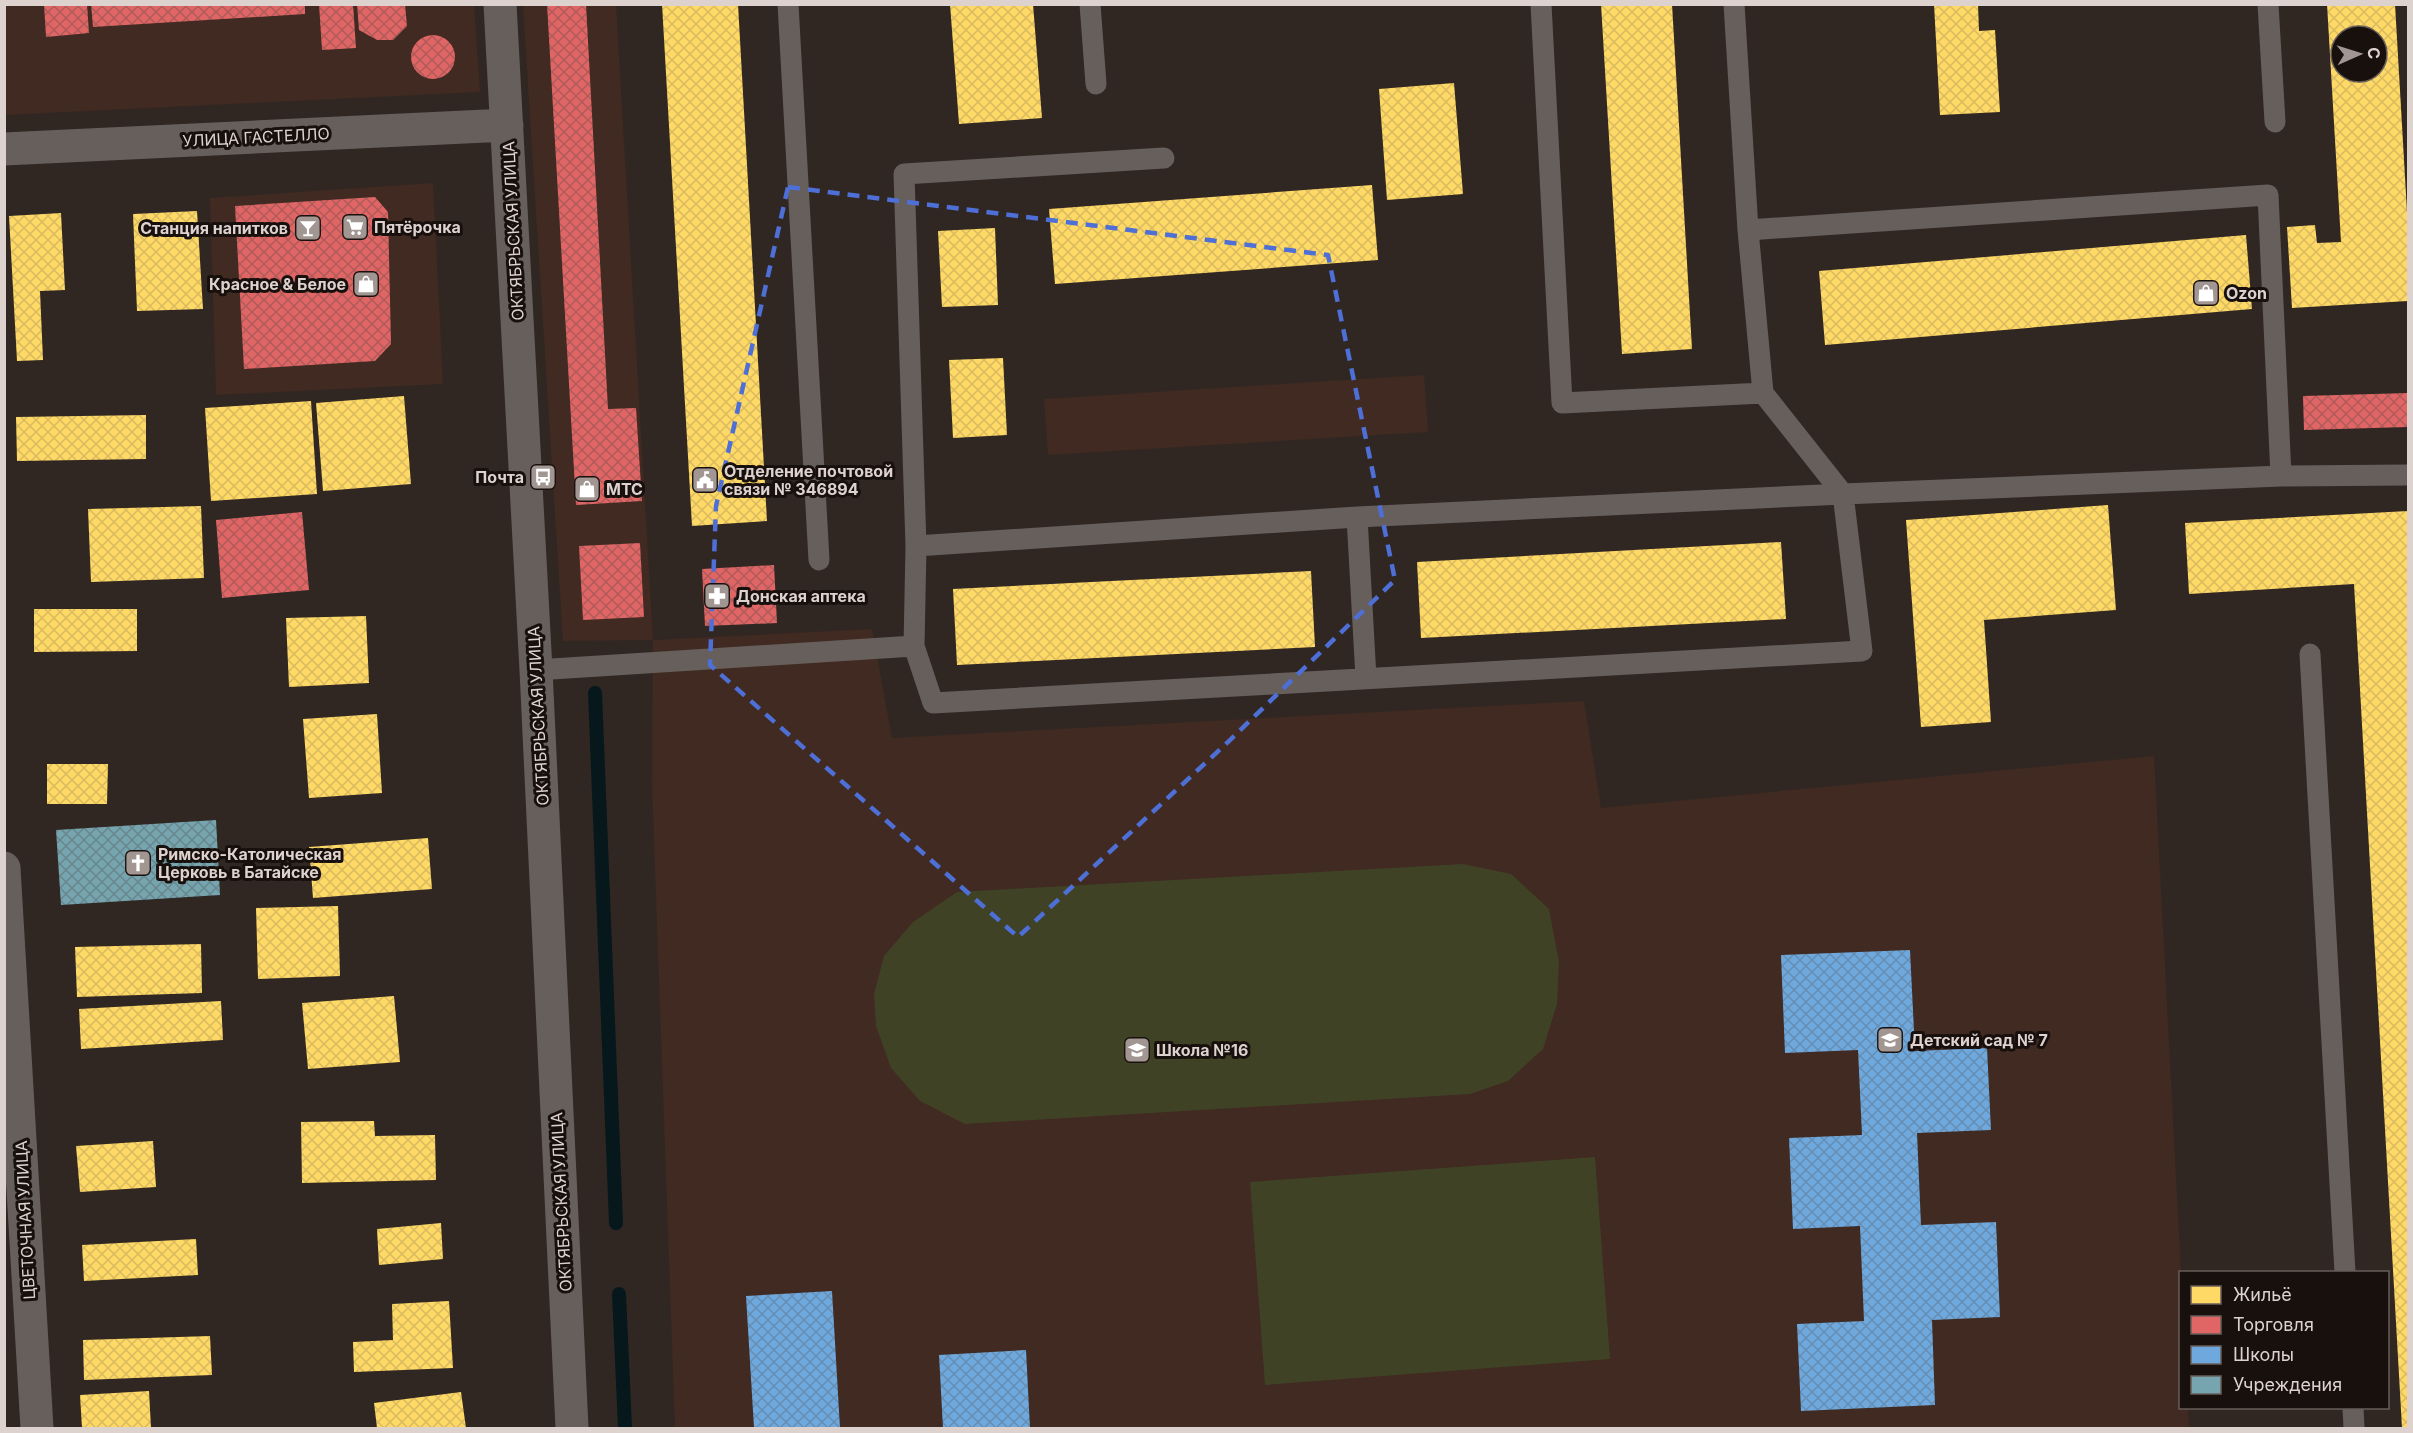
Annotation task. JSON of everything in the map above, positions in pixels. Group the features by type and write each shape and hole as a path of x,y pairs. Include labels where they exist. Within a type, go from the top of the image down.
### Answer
{"street":[{"name":"ОКТЯБРЬСКАЯ УЛИЦА","path":"500,4 536,670 572,1428"},
{"name":"УЛИЦА ГАСТЕЛЛО","path":"4,149 507,125"},
{"name":"ЦВЕТОЧНАЯ УЛИЦА","path":"4,868 37,1428"}],"lane":[{"path":"788,4 819,560"},
{"path":"1090,4 1096,84"},
{"path":"1541,4 1562,403 1763,393"},
{"path":"1164,158 904,174 916,546 914,646 933,703 1862,651 1843,494 1763,393 1748,230 1734,4"},
{"path":"2268,4 2275,122"},
{"path":"1748,230 2268,195 2281,476"},
{"path":"916,546 1357,518 1843,494 2281,476 2409,475"},
{"path":"1357,518 1366,678"},
{"path":"536,670 914,646"},
{"path":"2310,654 2345,1271"},
{"path":"2353,1409 2354,1428"}],"highlighted area":[{"path":"788,187 1328,255 1395,580 1228,742 1018,937 710,665 716,506"}],"shaded area":[{"path":"4,5 474,5 480,92 5,115"},
{"path":"523,5 616,5 653,640 563,641"},
{"path":"433,183 443,384 216,395 210,198"},
{"path":"1424,375 1428,432 1048,455 1044,399"},
{"path":"872,629 892,738 1584,701 1601,808 2154,756 2181,1271 2179,1271 2179,1409 2188,1409 2189,1428 675,1428 652,785 653,640"}],"green space":[{"path":"1463,864 1511,874 1549,909 1559,962 1557,1004 1543,1049 1508,1081 1470,1094 965,1124 920,1101 891,1068 876,1026 874,994 884,956 913,922 957,892"},
{"path":"1595,1157 1610,1359 1265,1385 1250,1182"}],"building: Жильё":[{"path":"662,4 738,4 767,521 692,526"},
{"path":"950,4 1033,4 1042,118 959,124"},
{"path":"1601,4 1672,4 1692,349 1622,354"},
{"path":"1934,4 1978,4 1979,31 1995,30 2000,112 1940,115"},
{"path":"2327,4 2395,4 2408,229 2408,301 2292,308 2287,227 2315,225 2317,243 2341,242 2332,84 2389,84 2389,24 2329,24 2329,38"},
{"path":"1454,83 1463,194 1387,200 1379,89"},
{"path":"1372,185 1378,260 1055,284 1049,209"},
{"path":"197,211 203,309 137,311 133,214"},
{"path":"61,213 65,290 40,291 43,360 17,361 9,216"},
{"path":"995,228 998,305 942,307 938,231"},
{"path":"2246,235 2252,309 1825,345 1819,271"},
{"path":"1003,358 1007,435 953,438 949,360"},
{"path":"404,396 411,484 323,491 316,403"},
{"path":"311,401 317,494 211,501 205,408"},
{"path":"146,415 146,459 17,461 16,417"},
{"path":"2108,505 2116,610 1984,620 1991,722 1921,727 1906,520"},
{"path":"201,506 204,578 91,582 88,509"},
{"path":"2408,511 2408,1428 2402,1428 2354,584 2189,594 2185,523"},
{"path":"1781,542 1786,619 1421,638 1417,562"},
{"path":"1311,571 1315,647 957,665 953,589"},
{"path":"34,609 137,609 137,651 34,652"},
{"path":"366,616 369,683 289,687 286,618"},
{"path":"377,714 382,793 309,798 303,719"},
{"path":"47,764 108,764 107,804 47,804"},
{"path":"428,838 432,889 313,898 309,847"},
{"path":"338,906 340,976 258,979 256,908"},
{"path":"201,944 202,993 77,997 75,947"},
{"path":"394,996 400,1062 308,1069 302,1003"},
{"path":"221,1001 223,1040 81,1049 79,1009"},
{"path":"374,1121 375,1136 435,1135 436,1180 302,1183 301,1122"},
{"path":"153,1141 156,1187 80,1192 76,1146"},
{"path":"441,1223 443,1259 379,1265 377,1229"},
{"path":"196,1239 198,1275 84,1281 82,1245"},
{"path":"449,1301 453,1368 354,1372 353,1342 393,1340 392,1304"},
{"path":"210,1336 212,1375 84,1380 83,1340"},
{"path":"149,1391 151,1428 82,1428 80,1395"},
{"path":"461,1392 466,1428 377,1428 374,1403"}],"building: Торговля":[{"path":"44,4 87,4 89,33 46,37"},
{"path":"91,4 305,4 305,14 93,27"},
{"path":"319,4 353,4 356,48 322,50"},
{"path":"357,4 405,4 407,26 393,40 377,40 359,30"},
{"path":"547,4 586,4 608,409 636,408 642,501 576,505"},
{"path":"433,35 448,42 455,57 448,72 433,79 418,72 411,57 418,42"},
{"path":"375,197 388,212 391,344 375,361 244,369 235,206"},
{"path":"2408,393 2408,427 2304,430 2303,396"},
{"path":"302,512 309,590 222,598 216,520"},
{"path":"640,543 644,617 583,620 579,546"},
{"path":"774,565 777,623 705,626 702,569"}],"building: Школы":[{"path":"1910,950 1915,1051 1987,1048 1991,1130 1917,1133 1921,1225 1996,1222 2000,1317 1932,1320 1935,1405 1801,1411 1797,1324 1864,1321 1860,1226 1793,1229 1789,1138 1862,1135 1858,1050 1785,1053 1781,955"},
{"path":"832,1291 840,1428 754,1428 746,1296"},
{"path":"1026,1350 1030,1428 943,1428 939,1355"}],"building: Учреждения":[{"name":"Римско-Католическая Церковь в Батайске","path":"216,820 220,895 61,905 56,830"}],"waterway":[{"path":"595,693 616,1223"},
{"path":"619,1294 625,1428"}],"place":[{"name":"Пятёрочка","path":"355,227"},
{"name":"Станция напитков","path":"308,228"},
{"name":"Красное & Белое","path":"366,284"},
{"name":"Ozon","path":"2206,293"},
{"name":"Почта","path":"543,477"},
{"name":"Отделение почтовой связи № 346894","path":"705,480"},
{"name":"МТС","path":"587,489"},
{"name":"Донская аптека","path":"717,596"},
{"name":"Римско-Католическая Церковь в Батайске","path":"138,863"},
{"name":"Детский сад № 7","path":"1890,1040"},
{"name":"Школа №16","path":"1137,1050"}]}
